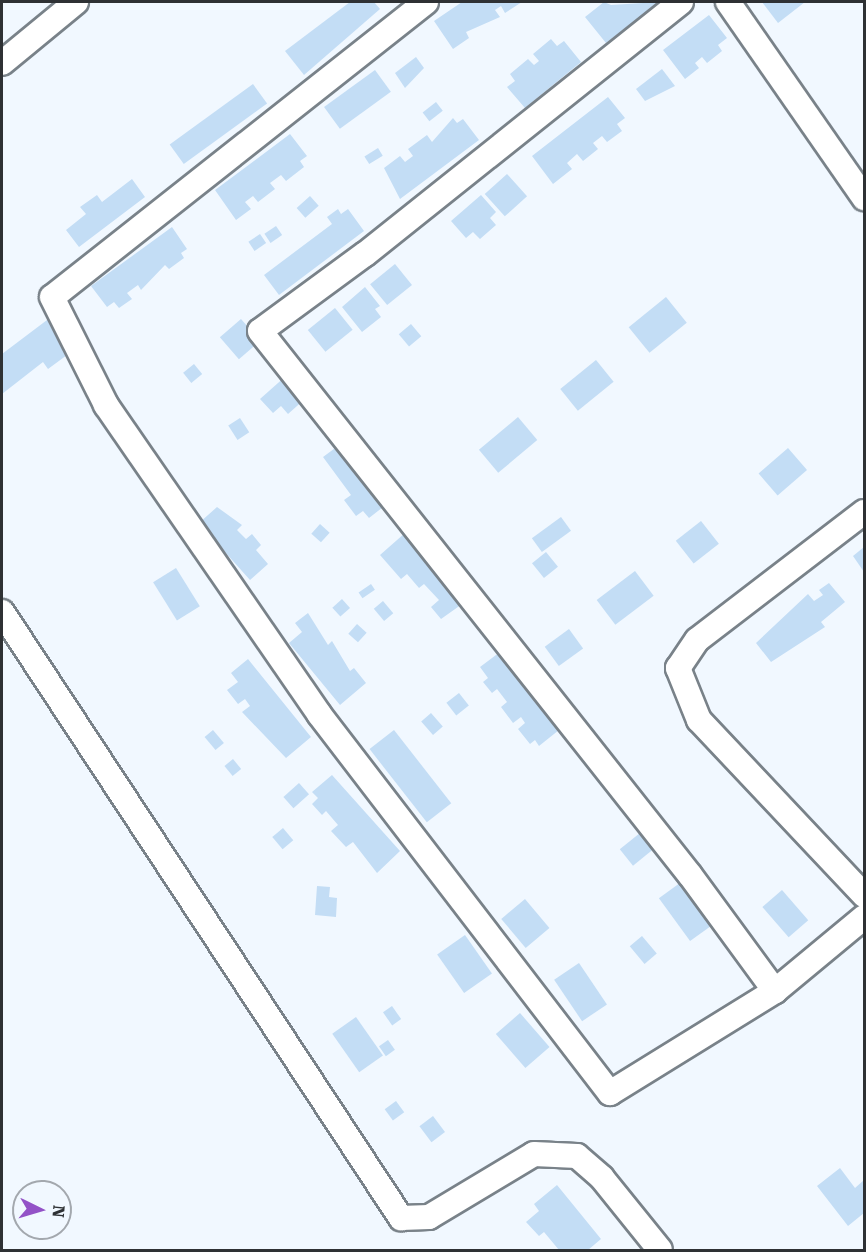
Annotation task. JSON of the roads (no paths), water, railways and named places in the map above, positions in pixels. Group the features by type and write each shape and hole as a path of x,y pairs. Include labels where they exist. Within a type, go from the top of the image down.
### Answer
{"street":[{"path":"2,63 76,2"},
{"path":"426,2 52,297 106,405 312,704 610,1093 775,992 864,917"},
{"path":"681,2 365,254 260,331 690,875 775,992"},
{"path":"728,2 864,198"},
{"path":"864,512 697,640 678,668 699,720 864,895"},
{"path":"2,612 401,1218 429,1217 534,1154 577,1156 602,1178 660,1251"}]}
